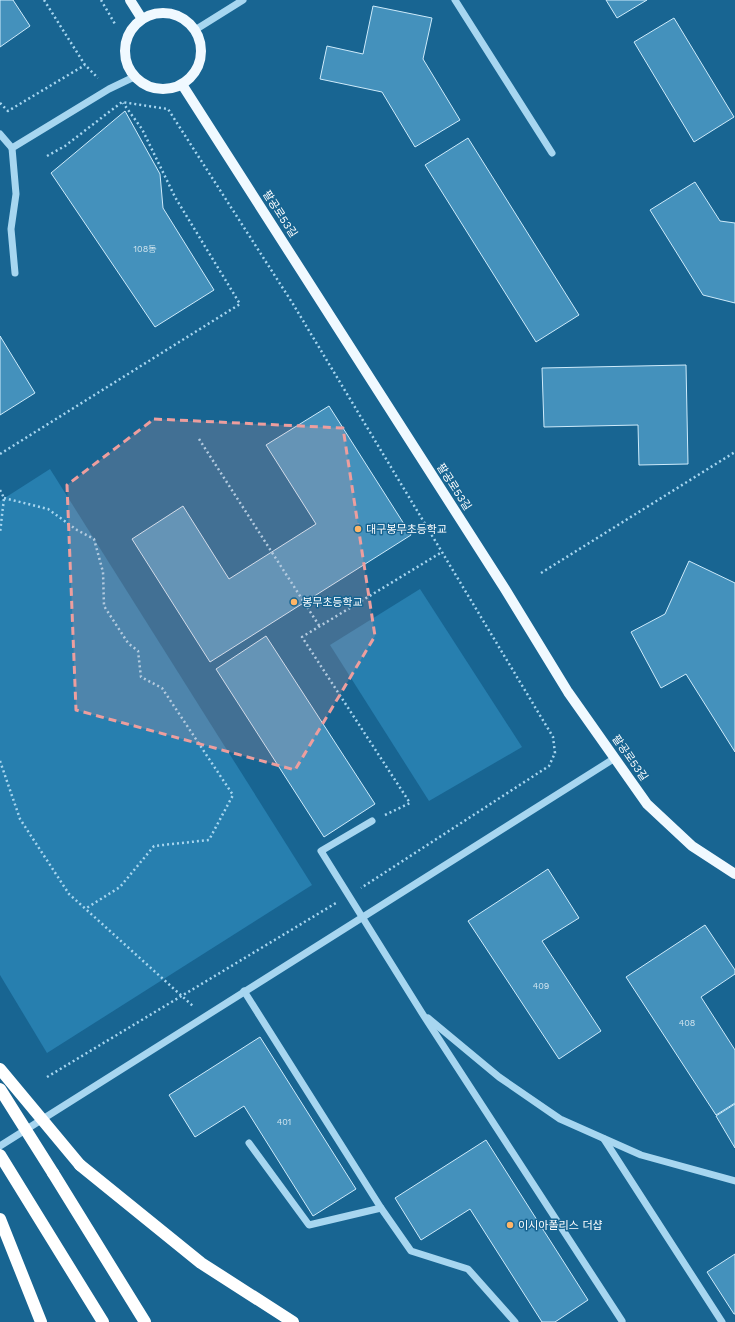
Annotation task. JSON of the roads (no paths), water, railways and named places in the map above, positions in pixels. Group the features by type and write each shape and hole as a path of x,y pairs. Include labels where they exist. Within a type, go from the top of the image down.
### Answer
{"highway":[{"path":"0,1069 80,1165 201,1263 293,1322"},
{"path":"0,1089 145,1322"},
{"path":"0,1155 103,1322"},
{"path":"1,1222 41,1322"}],"main road":[{"path":"130,0 142,19"},
{"path":"165,13 177,15 187,21 195,30 200,41 202,54 199,66 193,76 183,86 163,90 152,88 134,77 125,58 125,47 128,36 142,19 153,14 165,13"},
{"name":"팔공로53길","path":"183,86 505,589 568,692 648,804 692,846 735,874"}],"street":[{"path":"195,30 244,0"},
{"path":"455,0 552,153"},
{"path":"12,148 109,89 134,77"},
{"path":"0,134 12,148 16,194 11,229 16,273"},
{"path":"0,1146 615,758"},
{"path":"372,821 321,851 422,1013 621,1322"},
{"path":"244,991 381,1208 411,1251 468,1269 515,1322"},
{"path":"422,1013 499,1077 560,1119 641,1155 735,1181"},
{"path":"604,1139 722,1322"},
{"path":"249,1143 309,1225 381,1208"}],"place":[{"name":"대구봉무초등학교","path":"358,529"},
{"name":"봉무초등학교","path":"294,602"},
{"name":"이시아폴리스 더샵","path":"510,1225"}]}
